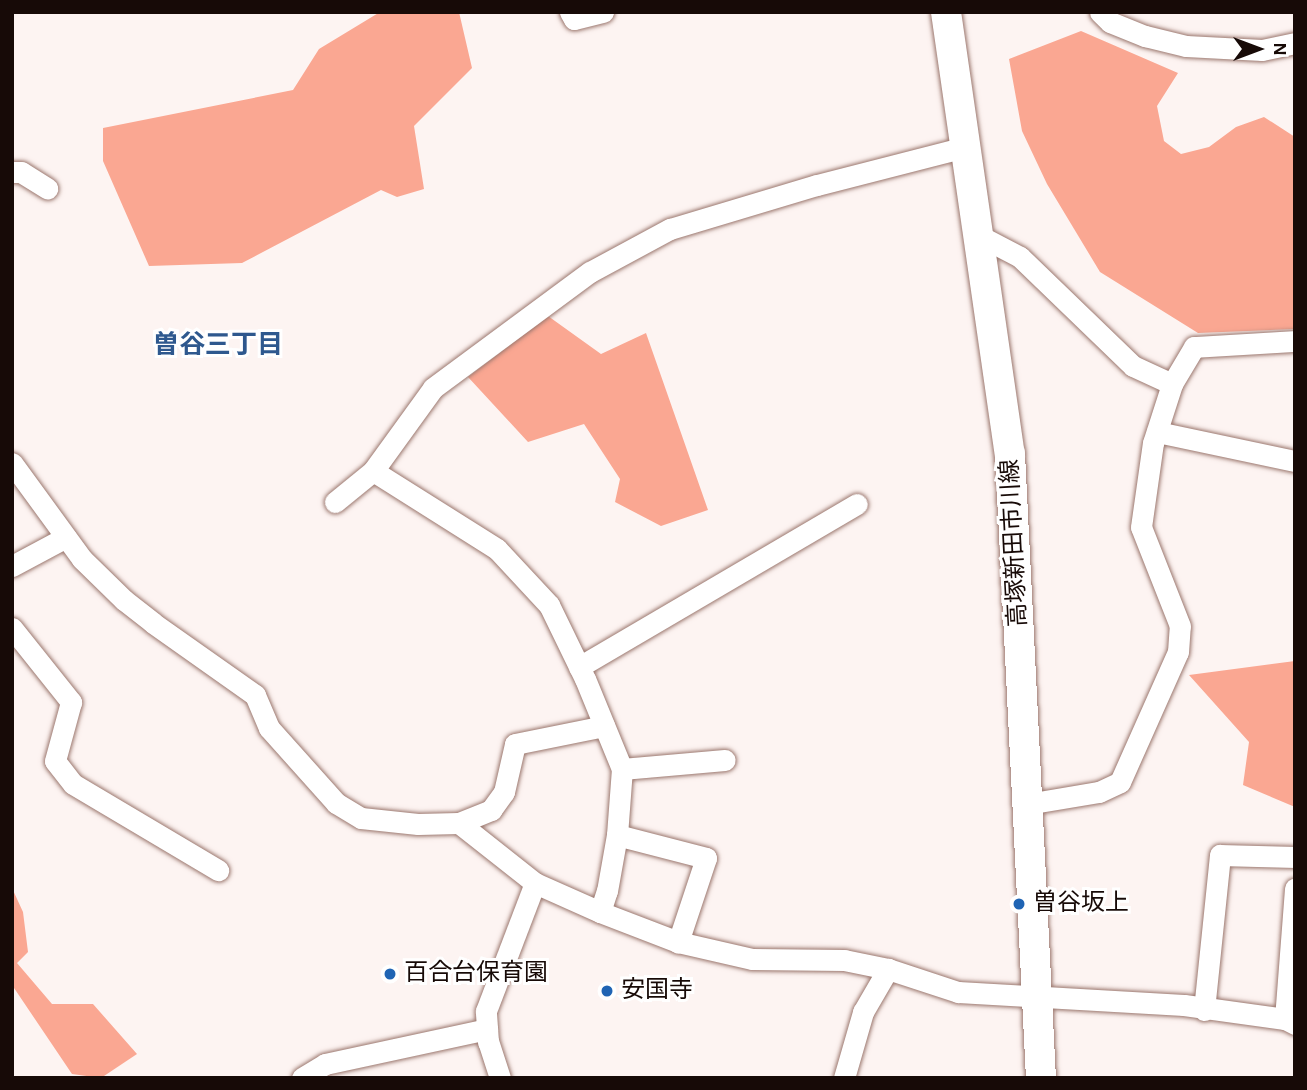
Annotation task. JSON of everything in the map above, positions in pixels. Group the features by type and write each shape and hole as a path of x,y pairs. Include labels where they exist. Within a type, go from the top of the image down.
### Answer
{"main road":[{"name":"高塚新田市川線","path":"946,12 1010,454 1041,1078"}],"street":[{"path":"570,12 574,19 603,12"},
{"path":"1100,12 1110,22 1144,36 1186,46 1262,50 1295,43"},
{"path":"334,502 373,471 433,388 590,272 670,229 817,185 965,147"},
{"path":"12,172 21,172 47,188"},
{"path":"978,235 1020,257 1133,366 1172,384"},
{"path":"1027,804 1099,792 1120,782 1178,652 1180,625 1140,527 1144,490 1157,432 1172,384 1194,347 1295,341"},
{"path":"1157,432 1295,461"},
{"path":"12,463 82,559 124,600 255,695 269,728 336,803 361,817 418,824 459,823 491,810 503,792 514,744 604,726"},
{"path":"373,471 497,549 550,606 622,769 617,835 607,891 600,912"},
{"path":"579,667 857,504"},
{"path":"12,566 66,537"},
{"path":"12,628 71,702 55,761 73,784 218,870"},
{"path":"622,769 725,760"},
{"path":"459,823 535,883 678,942 752,960 844,960 888,969 958,992 1184,1005 1290,1021 1295,888"},
{"path":"617,835 706,858 678,942"},
{"path":"1205,1010 1220,855 1295,857"},
{"path":"500,1078 488,1042 486,1011 535,883"},
{"path":"844,1078 863,1012 888,969"},
{"path":"302,1078 325,1064 487,1029"}],"shaded area":[{"path":"380,12 459,12 472,68 414,126 424,189 397,197 381,190 242,263 149,266 103,161 103,128 293,90 319,49"},
{"path":"1081,31 1178,73 1157,106 1164,141 1181,154 1209,147 1236,127 1264,117 1295,137 1295,329 1198,333 1100,272 1047,184 1022,131 1009,59"},
{"path":"548,316 601,354 646,333 708,510 661,526 615,502 620,479 584,424 528,442 468,377"},
{"path":"1295,661 1295,807 1243,785 1249,742 1189,675"},
{"path":"12,888 23,912 28,952 17,963 52,1004 93,1004 137,1054 101,1078 72,1074 12,985"}],"place":[{"name":"曽谷坂上","path":"1019,904"},
{"name":"百合台保育園","path":"390,974"},
{"name":"安国寺","path":"607,991"}],"district":[{"name":"曽谷三丁目","path":"218,346"}]}
